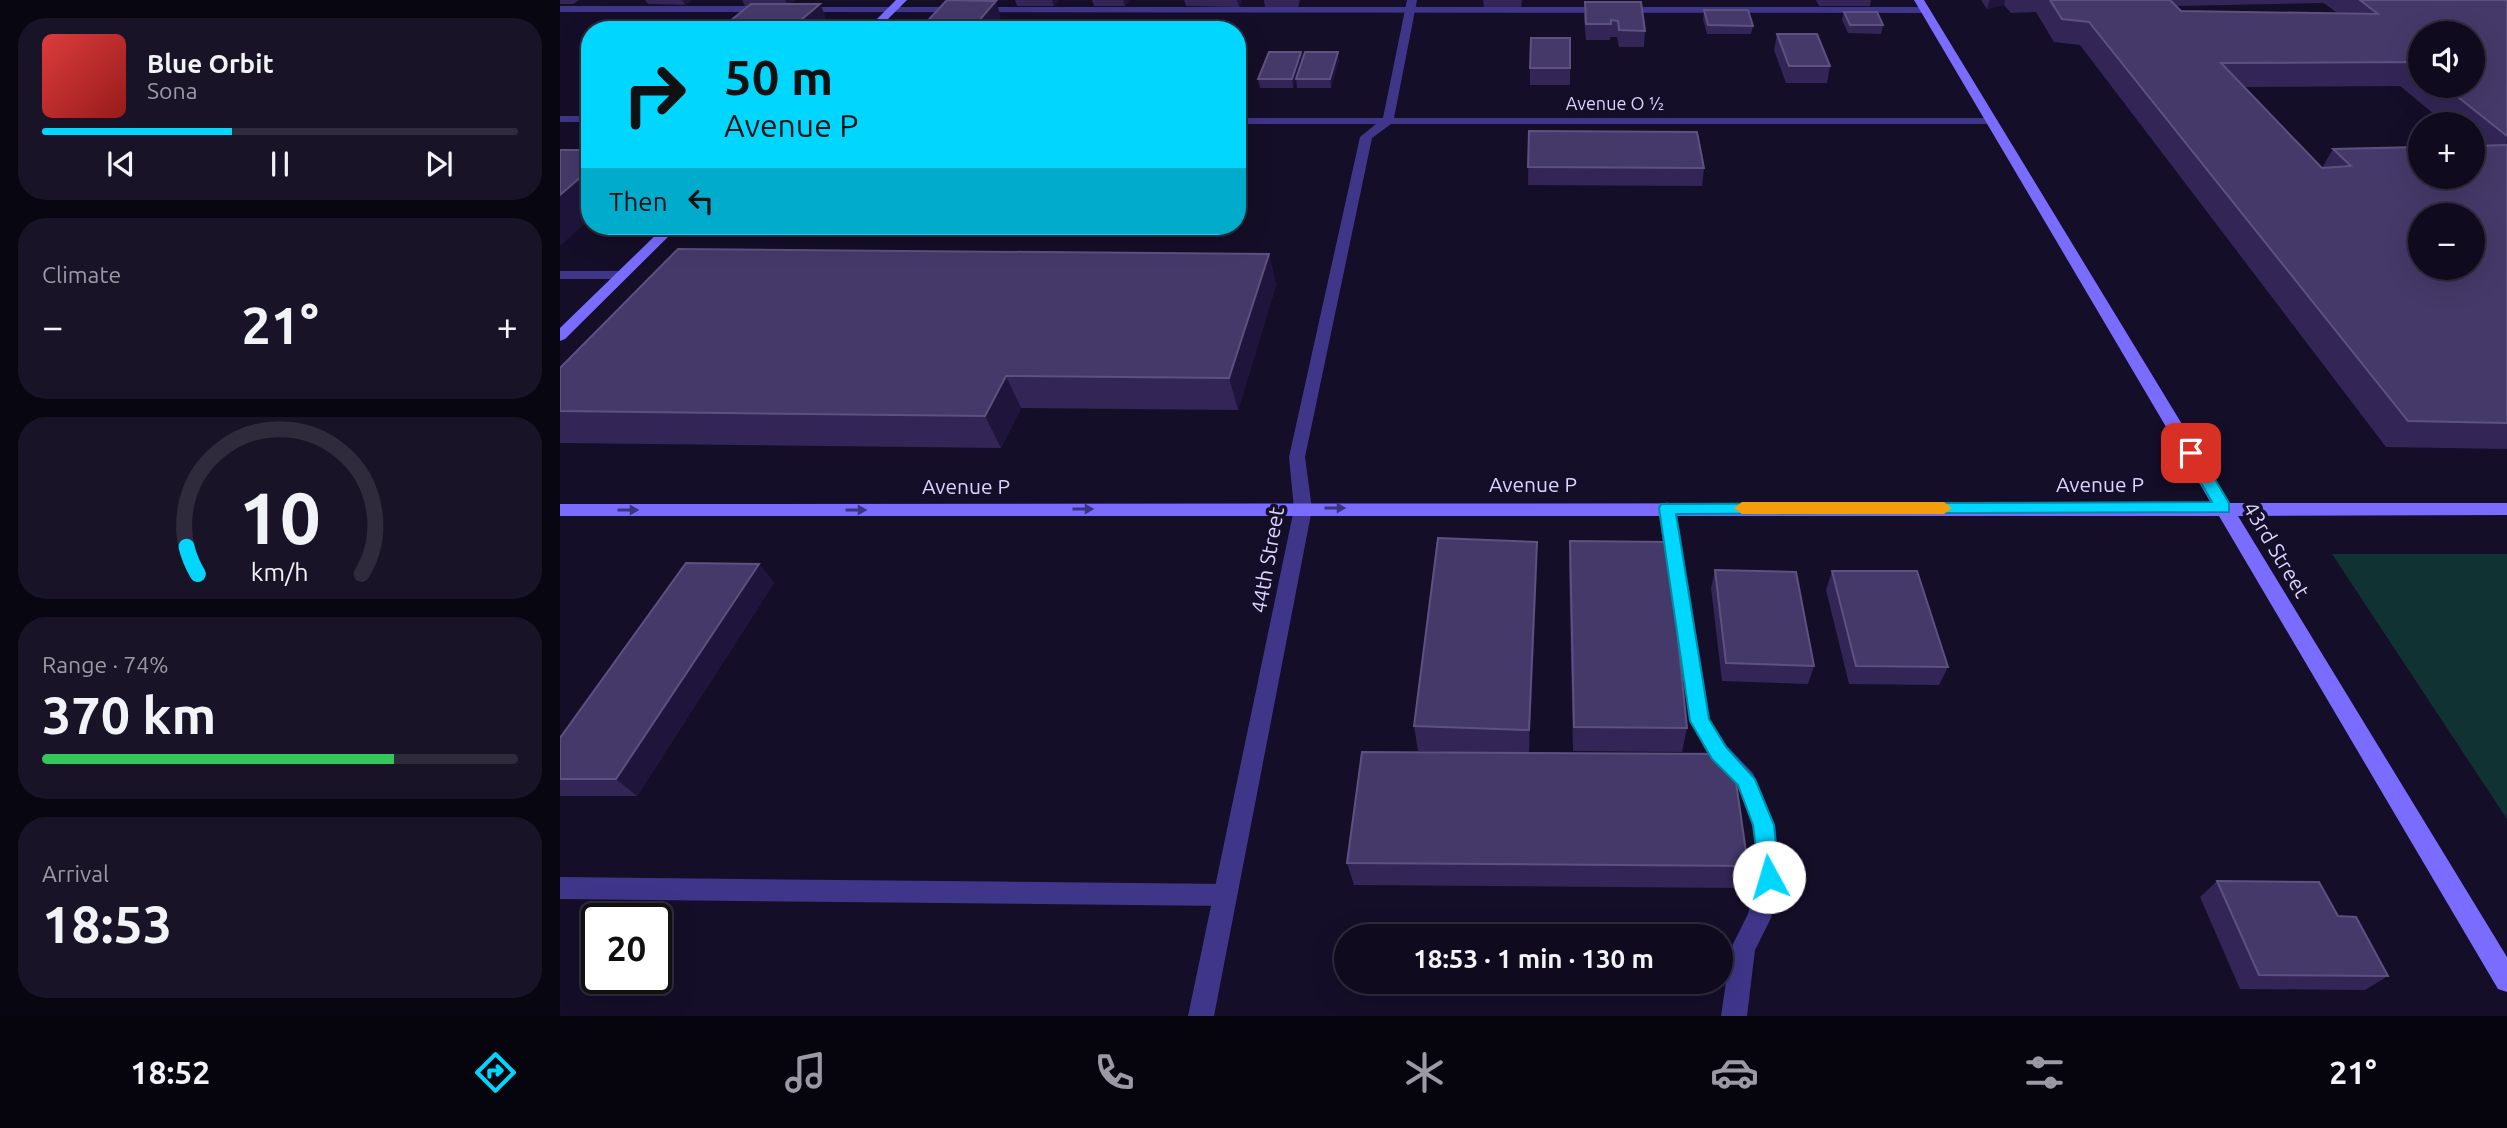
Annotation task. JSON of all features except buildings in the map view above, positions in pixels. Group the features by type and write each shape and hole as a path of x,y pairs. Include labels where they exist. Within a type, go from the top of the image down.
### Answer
{"main road":[{"path":"880,21 902,0"},
{"name":"43rd Street","path":"1922,5 2507,980"},
{"path":"560,336 663,235"},
{"name":"Avenue P","path":"560,510 2507,509"}],"street":[{"path":"1388,121 1411,5"},
{"path":"560,9 1922,5"},
{"path":"560,119 581,119"},
{"name":"Avenue O ½","path":"1246,121 1992,121"},
{"name":"44th Street","path":"1201,1016 1303,509 1297,457 1366,137 1388,121"},
{"path":"560,275 622,275"},
{"path":"1667,508 1700,721 1719,753 1745,779 1764,825 1769,877 1759,918 1743,948 1734,1016"},
{"path":"560,888 1225,895"}],"green space":[{"path":"2332,554 2507,554 2507,819"}],"slow traffic":[{"path":"1742,508 1944,508"}],"route":[{"path":"1769,877 1764,825 1745,779 1719,753 1700,721 1667,508 2224,508 2191,453"}]}
